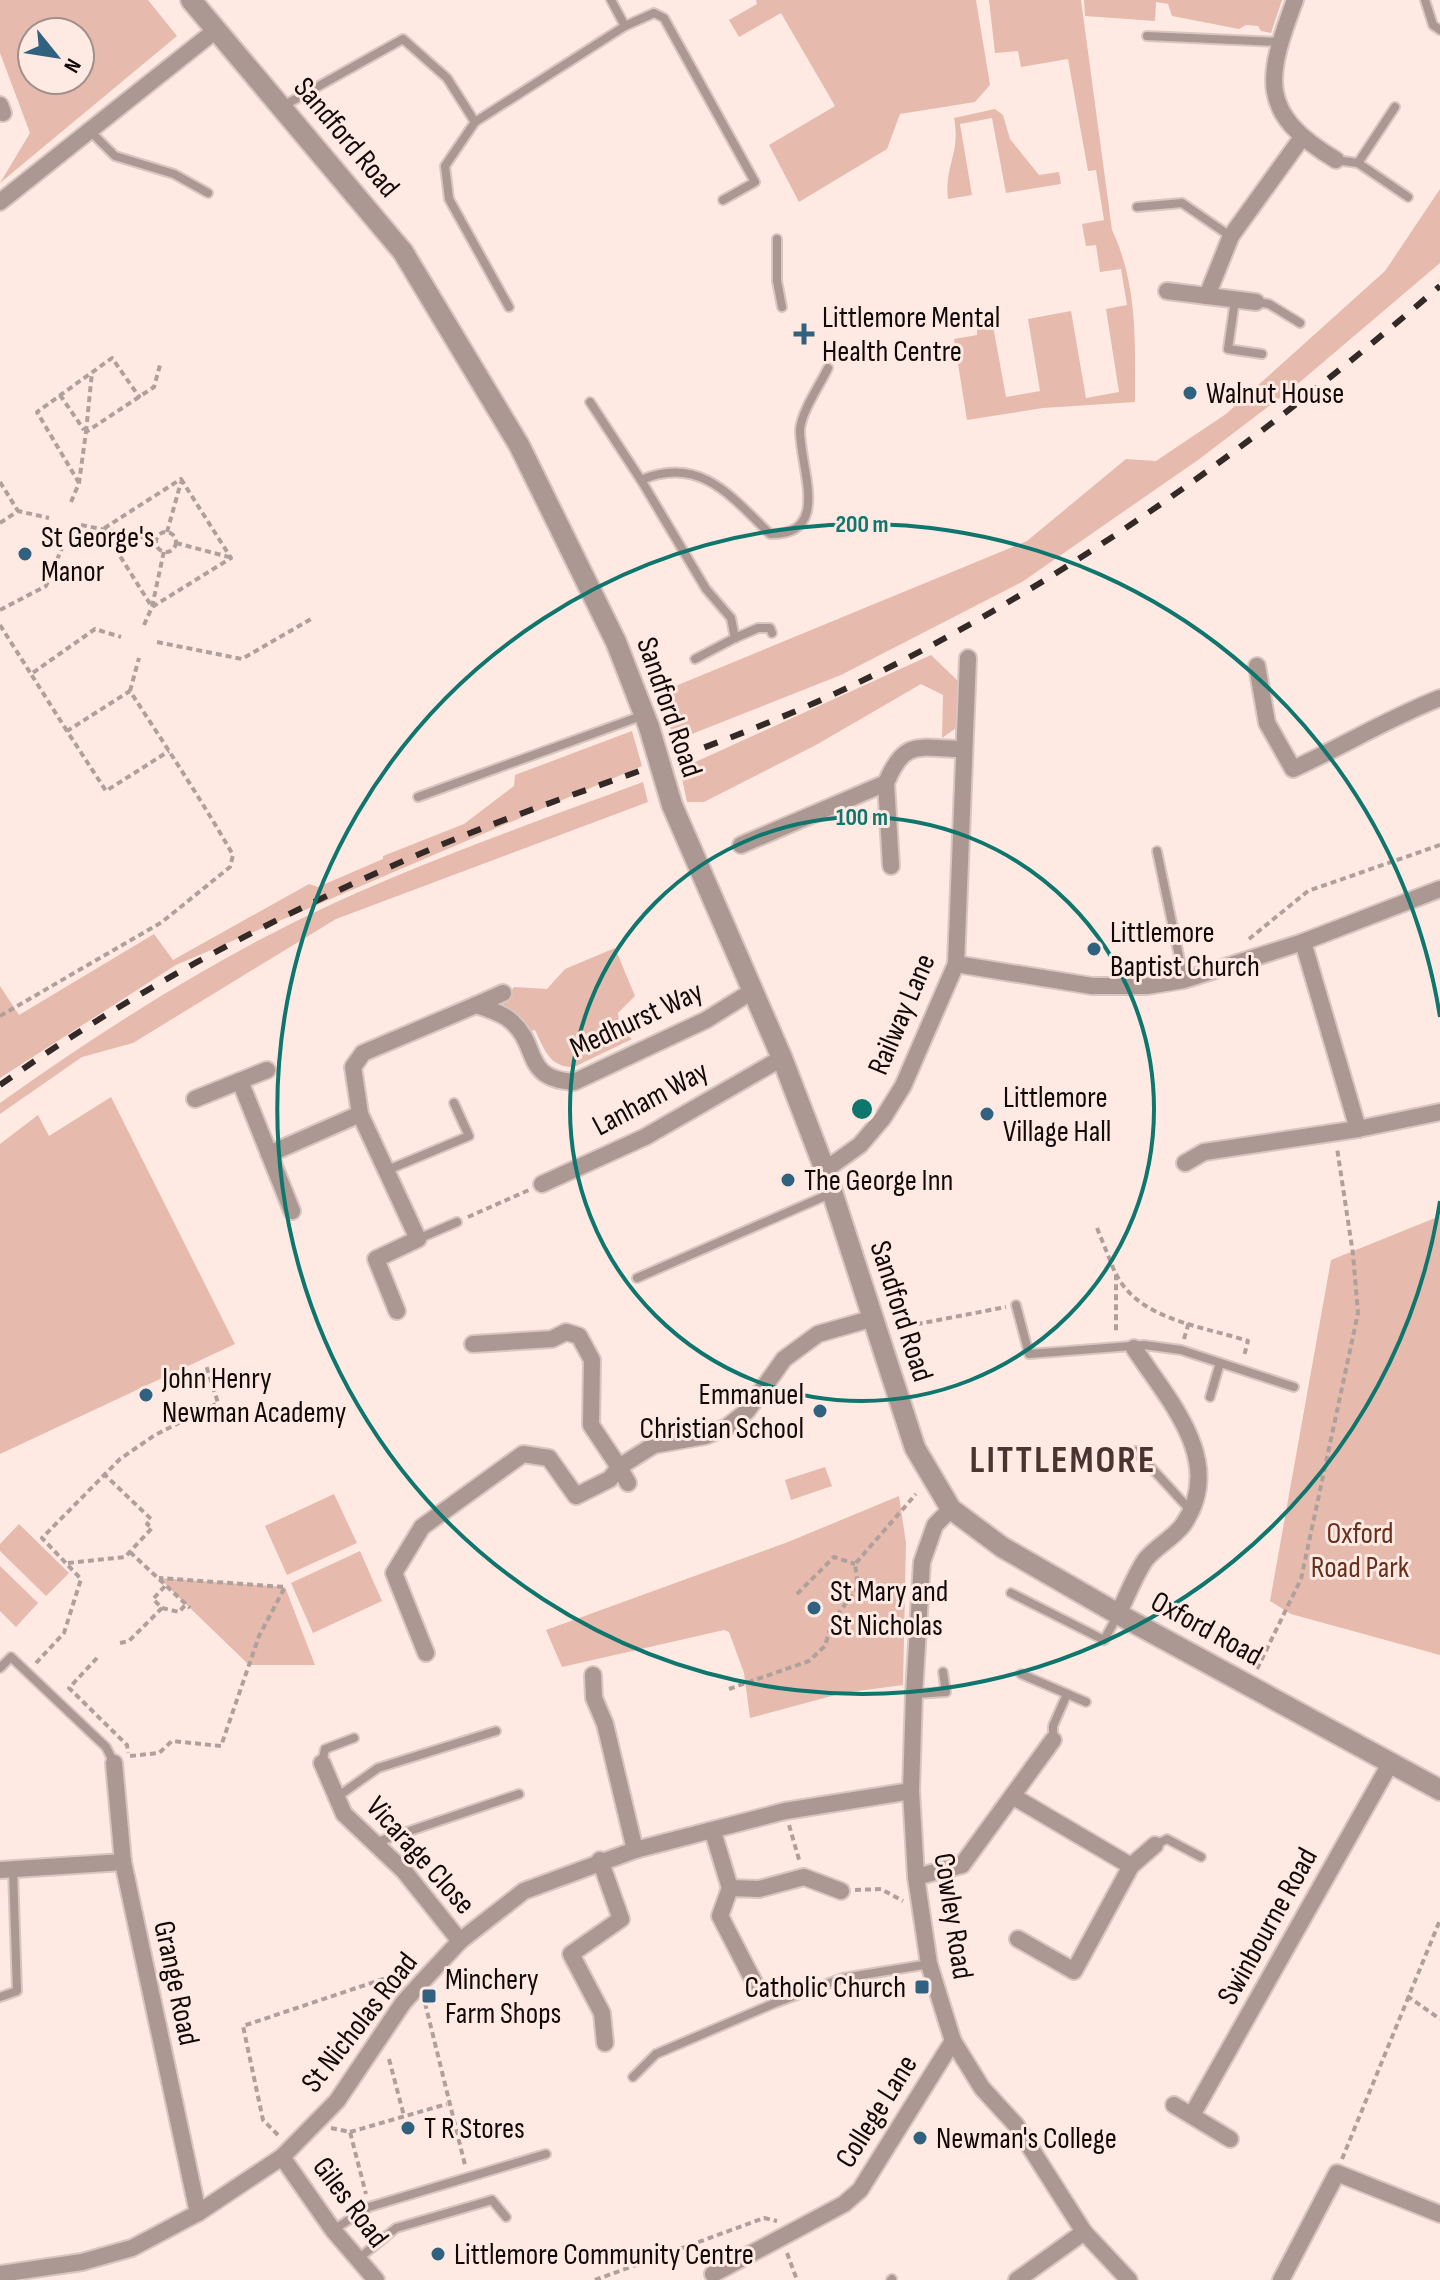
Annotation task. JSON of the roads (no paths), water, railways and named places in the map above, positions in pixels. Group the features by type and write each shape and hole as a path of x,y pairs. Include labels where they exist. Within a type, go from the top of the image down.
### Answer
{"street":[{"name":"Sandford Road","path":"191,0 403,252 497,408 616,642 647,721 672,805 754,990 825,1170 915,1448 951,1509"},
{"path":"1295,0 1280,42 1273,88 1283,112 1301,139 1336,160"},
{"path":"0,202 216,30"},
{"path":"1207,296 1231,236 1301,139"},
{"path":"1167,291 1256,302"},
{"name":"Railway Lane","path":"825,1170 860,1145 883,1118 903,1086 956,964 968,658"},
{"path":"1257,666 1267,723 1293,769 1359,738 1387,719 1440,698"},
{"path":"891,866 886,783 896,758 908,749 964,749"},
{"path":"741,845 886,783"},
{"path":"956,964 1092,986 1147,986 1184,980 1303,942 1440,889"},
{"path":"1303,942 1358,1129"},
{"name":"Medhurst Way","path":"476,1005 513,1022 540,1073 558,1081 574,1082 706,1020 754,990"},
{"path":"397,1311 376,1259 418,1239 360,1114 353,1067 363,1053 503,993"},
{"name":"Lanham Way","path":"542,1184 645,1137 782,1058"},
{"path":"195,1099 267,1070"},
{"path":"240,1081 292,1211"},
{"path":"1185,1163 1204,1152 1358,1129 1440,1112"},
{"path":"269,1154 360,1114"},
{"path":"426,1653 394,1573 422,1527 523,1454 549,1458 576,1496 610,1479 619,1467 654,1445 705,1436 727,1427 747,1411 784,1359 818,1334 876,1325"},
{"path":"473,1344 552,1339 566,1332 579,1336 592,1360 591,1425 628,1483"},
{"path":"1118,1614 1146,1559 1180,1529 1191,1512 1200,1484 1198,1458 1186,1428 1134,1348"},
{"name":"Oxford Road","path":"951,1509 1002,1547 1118,1614 1440,1790"},
{"name":"Cowley Road","path":"951,1509 935,1525 922,1562 914,1694 911,1791 916,1877 929,1964 953,2041 982,2088 1016,2125 1084,2232 1129,2280"},
{"path":"593,1675 594,1698 605,1724 635,1850"},
{"path":"916,1877 962,1865 1053,1740"},
{"name":"Grange Road","path":"118,1759 123,1862 198,2213"},
{"name":"Vicarage Close","path":"322,1763 344,1814 377,1842 460,1941"},
{"name":"Swinbourne Road","path":"1192,2115 1390,1764"},
{"name":"St Nicholas Road","path":"0,2274 82,2262 132,2248 198,2213 282,2157 337,2101 420,1984 460,1941 524,1891 600,1860 785,1811 911,1791"},
{"path":"1014,1797 1131,1866"},
{"path":"713,1832 730,1888 720,1916 754,1982"},
{"path":"1018,1939 1074,1971 1131,1866 1155,1845"},
{"path":"600,1860 621,1919 571,1954 602,2013 605,2043"},
{"path":"6,1870 123,1862"},
{"path":"730,1888 759,1889 804,1877 841,1891"},
{"name":"College Lane","path":"713,2274 844,2204 860,2190 953,2041"},
{"path":"1174,2105 1230,2139"},
{"name":"Giles Road","path":"282,2157 333,2230 376,2280"},
{"path":"1281,2280 1337,2173 1440,2214"},
{"path":"1017,2280 1084,2232"}],"lane":[{"path":"611,0 625,26"},
{"path":"1425,0 1433,25 1440,30"},
{"path":"509,307 449,199 445,166 475,122 625,26 654,13 664,18 755,182 723,200"},
{"path":"1147,36 1280,42"},
{"path":"283,106 403,39 447,78 475,122"},
{"path":"1358,163 1395,107"},
{"path":"90,131 115,156 174,174 208,193"},
{"path":"1336,160 1358,163 1408,197"},
{"path":"1137,207 1182,203 1231,236"},
{"path":"777,239 777,281 782,307"},
{"path":"1235,299 1228,349 1262,354"},
{"path":"1256,302 1269,304 1300,323"},
{"path":"641,480 658,473 707,478 770,534 790,534 803,524 808,507 800,427 828,368"},
{"path":"590,402 706,589 731,618 735,638"},
{"path":"695,659 765,626 772,633"},
{"path":"418,797 647,721"},
{"path":"1157,851 1184,980"},
{"path":"385,1171 469,1136 454,1103"},
{"path":"637,1278 832,1193"},
{"path":"418,1239 457,1222"},
{"path":"1016,1305 1029,1354 1144,1345 1181,1350 1294,1387"},
{"path":"1210,1397 1220,1363"},
{"path":"1136,1451 1191,1512"},
{"path":"1011,1593 1104,1640 1118,1614"},
{"path":"0,1668 11,1657 118,1759"},
{"path":"914,1694 946,1692 943,1672"},
{"path":"1021,1674 1086,1702"},
{"path":"1053,1740 1053,1726 1067,1694"},
{"path":"337,1797 378,1768 496,1731"},
{"path":"322,1763 325,1749 354,1738"},
{"path":"377,1842 519,1794"},
{"path":"1155,1845 1167,1839 1201,1857"},
{"path":"0,1997 17,1991 6,1870"},
{"path":"633,2077 656,2054 775,2003 843,1978 929,1964"},
{"path":"333,2230 369,2207 546,2154"},
{"path":"357,2260 396,2228 492,2200 506,2217"}],"railway":[{"path":"0,1085 150,989 307,905 469,834 796,711 929,647 1007,603 1158,506 1302,399 1440,286"}],"place":[{"name":"Littlemore Mental Health Centre","path":"804,334"},
{"name":"Walnut House","path":"1190,393"},
{"name":"St George's Manor","path":"25,554"},
{"name":"Littlemore Baptist Church","path":"1094,949"},
{"name":"Littlemore Village Hall","path":"987,1114"},
{"name":"The George Inn","path":"788,1180"},
{"name":"John Henry Newman Academy","path":"146,1395"},
{"name":"Emmanuel Christian School","path":"820,1411"},
{"name":"St Mary and St Nicholas","path":"814,1608"},
{"name":"Catholic Church","path":"922,1987"},
{"name":"Minchery Farm Shops","path":"429,1996"},
{"name":"T R Stores","path":"408,2128"},
{"name":"Newman's College","path":"920,2138"},
{"name":"Littlemore Community Centre","path":"438,2254"}],"district":[{"name":"LITTLEMORE","path":"1063,1459"}],"park label":[{"name":"Oxford Road Park","path":"1360,1550"}]}
